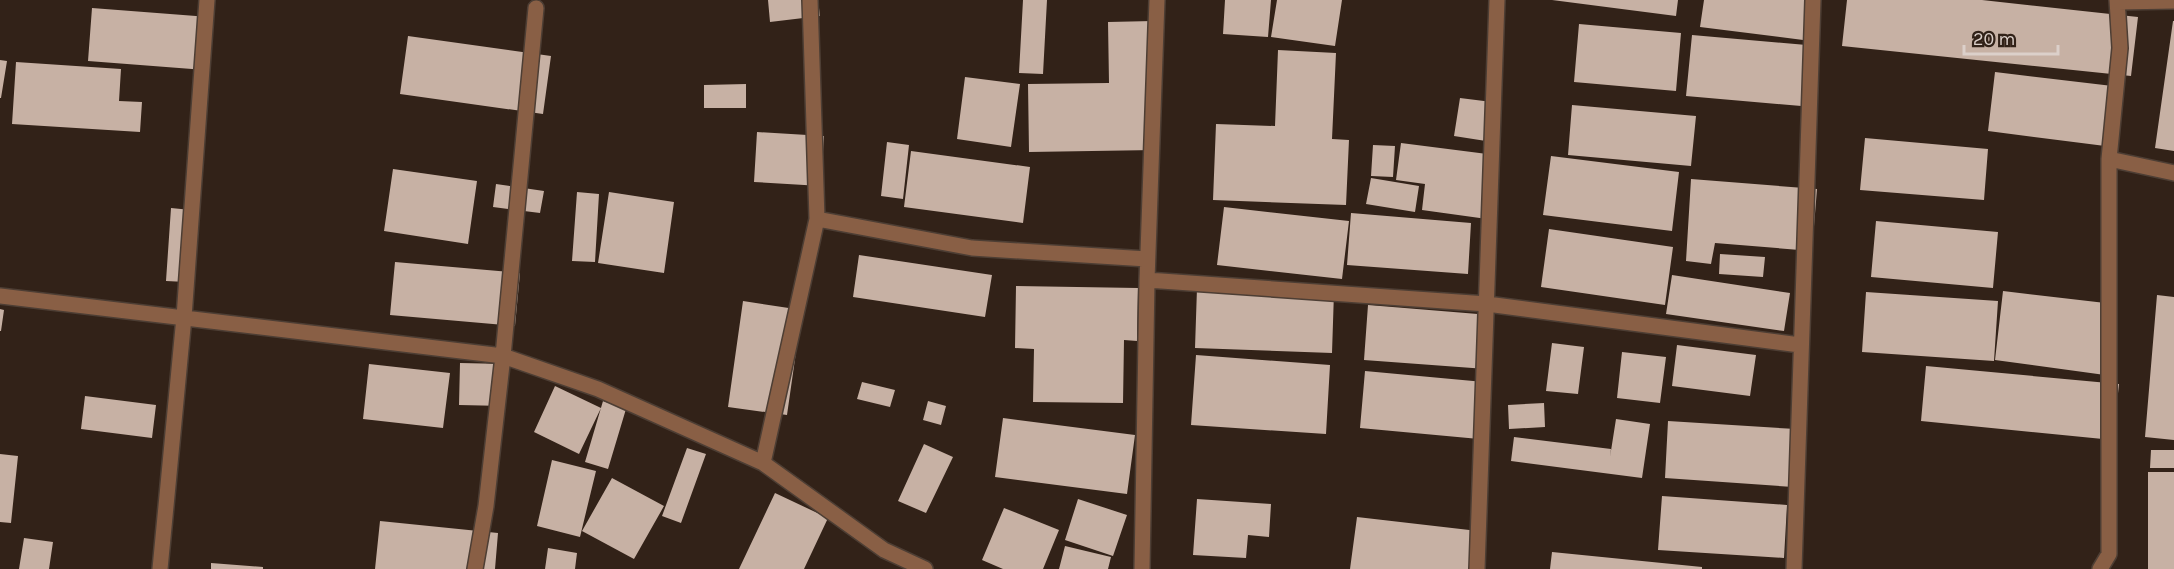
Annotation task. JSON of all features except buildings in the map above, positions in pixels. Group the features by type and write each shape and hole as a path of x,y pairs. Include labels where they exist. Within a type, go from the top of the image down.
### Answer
{"street":[{"path":"160,569 184,317 207,0"},
{"path":"762,463 817,219 810,0"},
{"path":"1142,569 1147,259 1157,0"},
{"path":"1478,569 1497,0"},
{"path":"1794,569 1813,0"},
{"path":"2100,569 2109,554 2109,159 2120,48 2117,1 2174,1"},
{"path":"475,569 486,506 503,356 536,8"},
{"path":"2109,159 2174,174"},
{"path":"817,219 972,248 1147,259"},
{"path":"1147,280 1487,304 1800,345"},
{"path":"0,296 503,356 598,389 762,463 884,550 925,569"}]}
